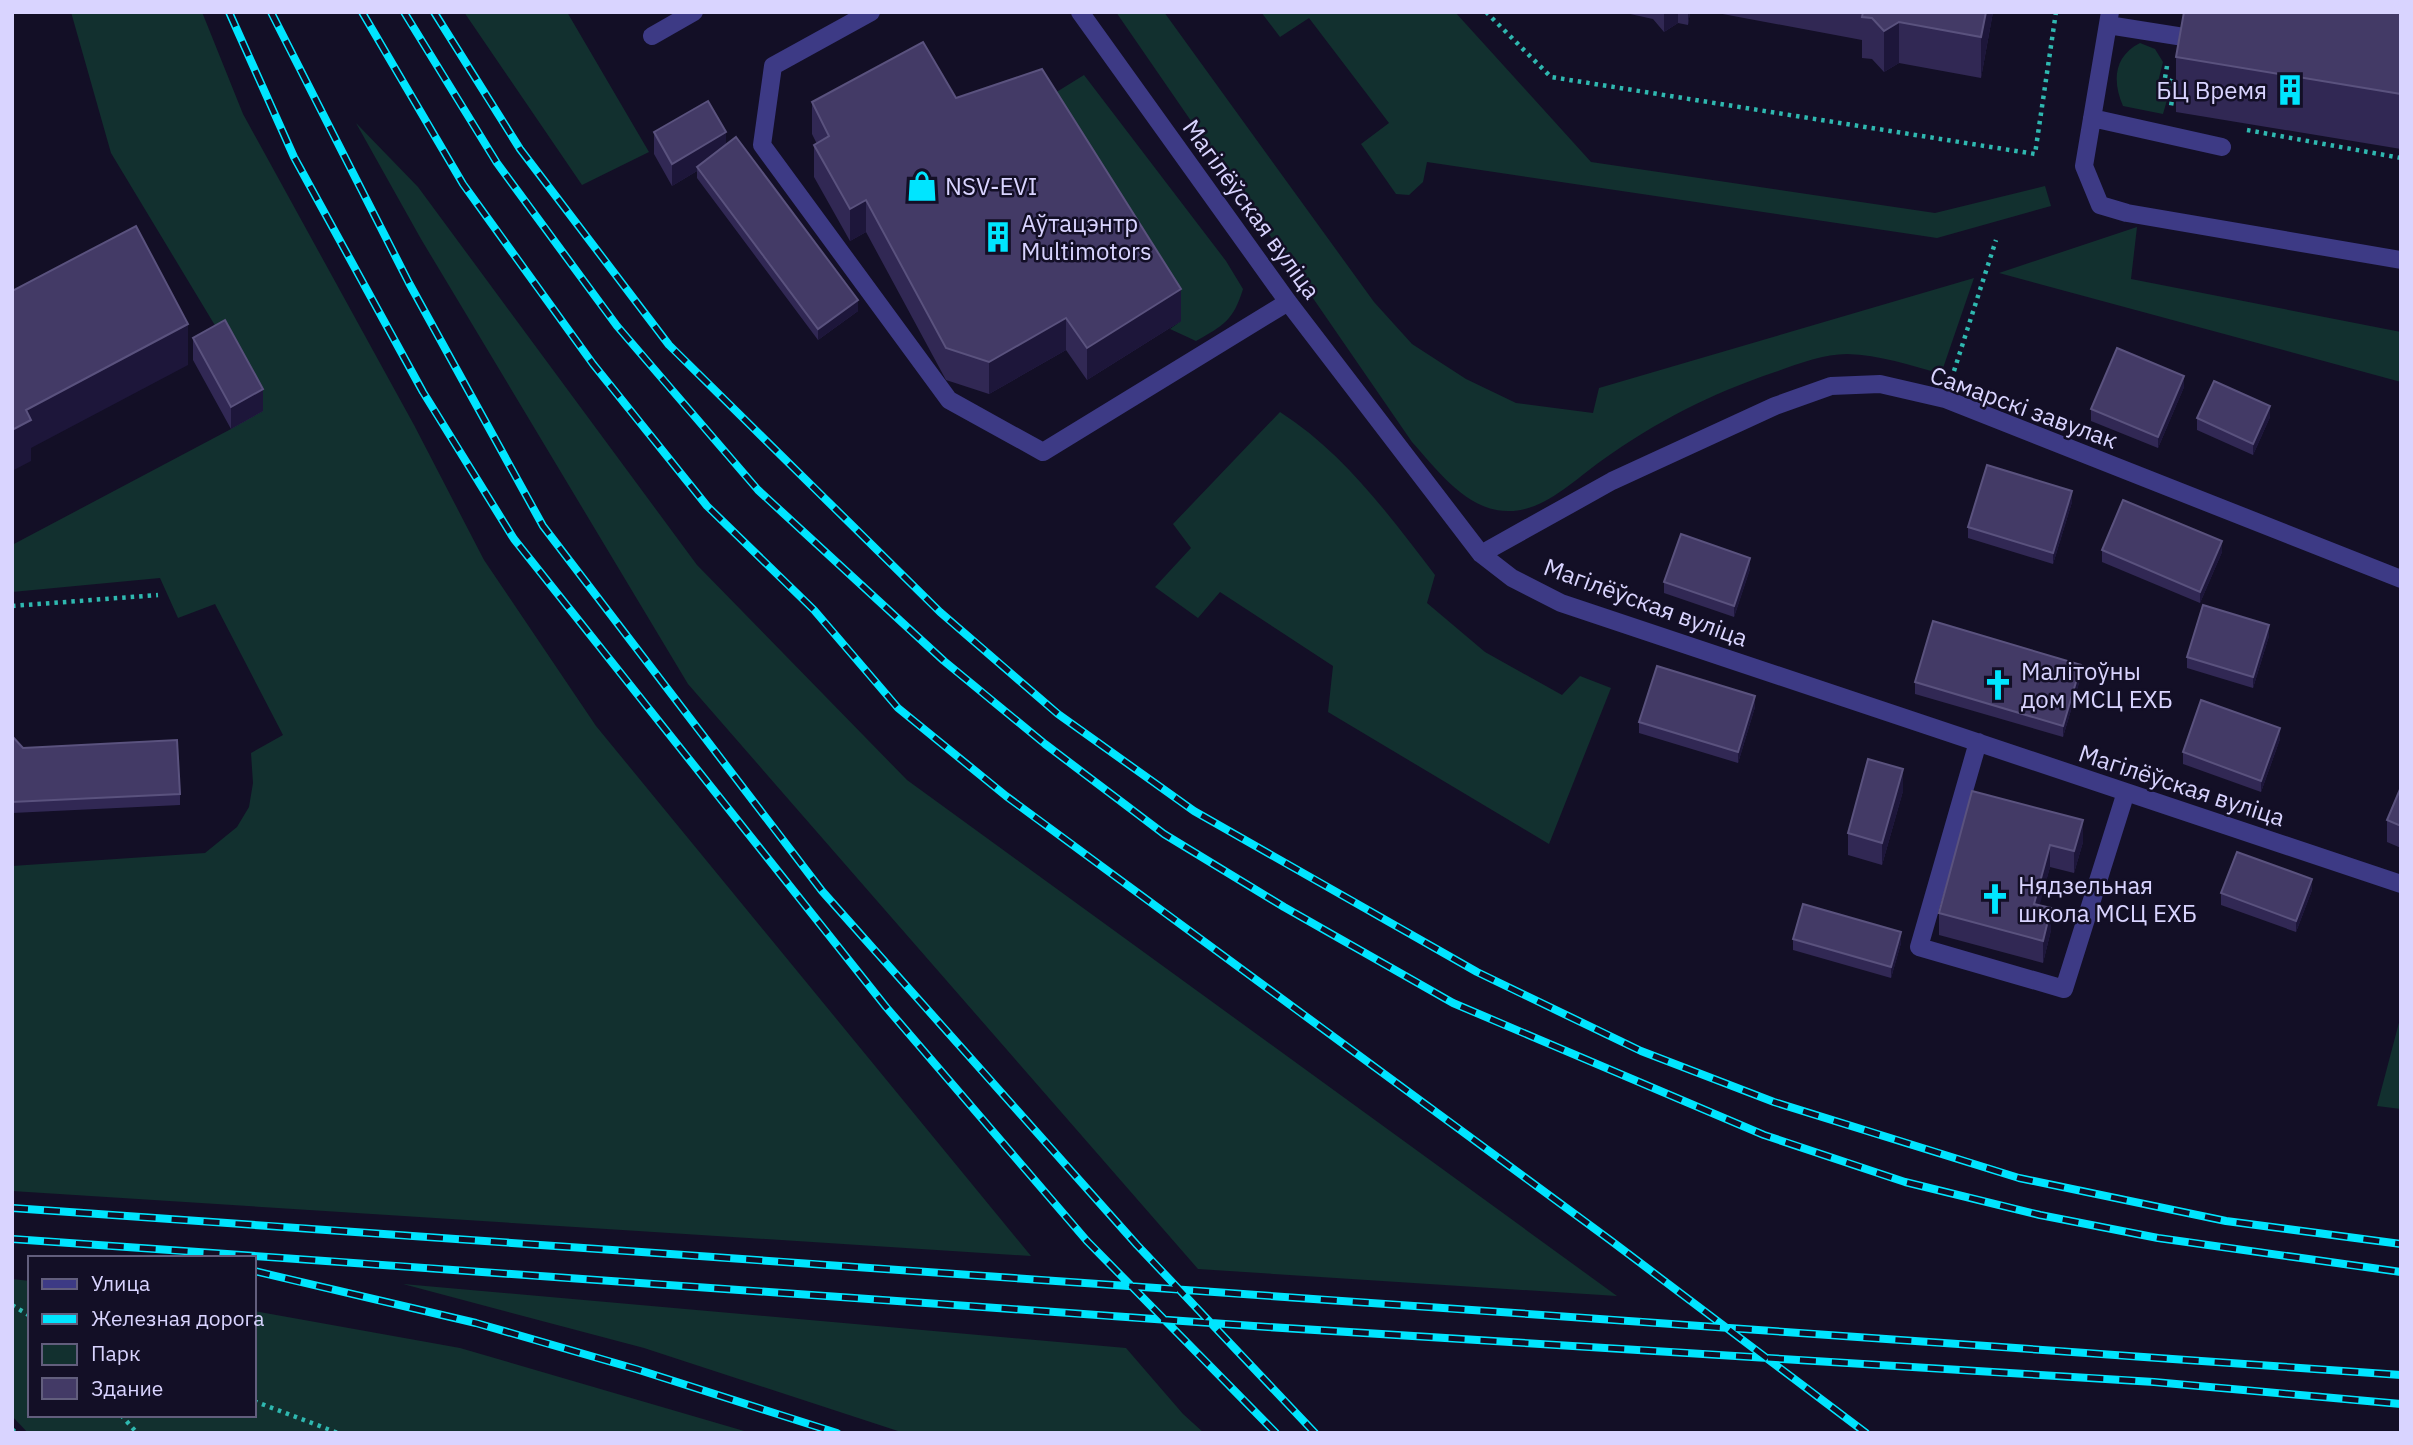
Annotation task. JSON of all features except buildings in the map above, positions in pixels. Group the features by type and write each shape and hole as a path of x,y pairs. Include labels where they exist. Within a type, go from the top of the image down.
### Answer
{"street":[{"path":"652,36 694,12"},
{"path":"871,12 773,66 762,145 949,400 1042,452 1288,302"},
{"name":"Магілёўская вуліца","path":"1080,12 1288,302 1481,554 1512,578 1561,603 2401,884"},
{"path":"2181,37 2109,18 2084,166 2100,205 2127,213 2401,260"},
{"path":"2092,118 2222,147"},
{"name":"Самарскі завулак","path":"1481,554 1612,481 1775,406 1831,386 1880,384 1945,399 2401,579"},
{"path":"1978,742 1919,947 2064,989 2126,792"}],"path":[{"path":"1486,12 1552,77 2035,154 2056,12"},
{"path":"2169,116 2175,83 2165,78 2181,37"},
{"path":"2237,128 2401,158"},
{"path":"1945,399 1996,240"},
{"path":"12,606 158,595"},
{"path":"12,1305 28,1316"},
{"path":"256,1402 338,1433"},
{"path":"123,1417 137,1433"}],"green space":[{"path":"71,12 202,12 243,114 414,425 484,560 596,726 1031,1256 12,1191 12,866 205,853 237,827 249,807 253,783 251,753 283,735 215,604 178,618 160,578 12,592 12,545 231,429 225,342 111,153"},
{"path":"464,12 567,12 649,152 582,185"},
{"path":"1116,12 1164,12 1374,302 1412,344 1466,379 1516,403 1593,413 1599,388 1974,278 1941,374 1871,356 1838,354 1811,360 1706,399 1664,421 1622,446 1558,494 1534,506 1509,511 1480,505 1454,487 1412,442"},
{"path":"1261,12 1455,12 1591,162 1935,213 2045,186 2051,206 1937,238 1427,162 1423,182 1409,195 1396,194 1361,144 1389,123 1309,18 1280,37"},
{"path":"2140,43 2155,49 2163,62 2158,82 2171,86 2163,114 2123,106 2120,97 2117,79 2120,62 2131,48"},
{"path":"1084,75 1226,261 1243,289 1226,321 1196,341 1170,329 1181,321 1042,101"},
{"path":"356,123 418,187 697,565 907,780 1617,1296 1198,1269 688,684 421,239"},
{"path":"2137,227 2131,279 2401,332 2401,382 1999,273"},
{"path":"1280,412 1325,446 1383,508 1435,575 1427,603 1485,652 1562,695 1580,676 1611,688 1549,844 1328,712 1333,666 1220,592 1198,618 1155,587 1191,548 1173,524"},
{"path":"2401,1015 2401,1109 2377,1106"},
{"path":"12,1279 28,1281 28,1417 256,1417 256,1311 460,1348 751,1433 28,1433 12,1416"},
{"path":"403,1284 1126,1348 1183,1414 1204,1433 904,1433 644,1348"}],"railway":[{"path":"229,12 294,157 423,392 514,539 886,1007 1087,1241 1276,1433"},
{"path":"271,12 409,283 543,526 822,891 1137,1245 1315,1433"},
{"path":"362,12 463,184 593,364 707,506 814,610 898,708 1006,796 1610,1240 1866,1433"},
{"path":"404,12 497,163 617,326 758,490 944,661 1045,744 1164,834 1284,907 1453,1003 1764,1135 1905,1182 2040,1215 2158,1238 2401,1272"},
{"path":"434,12 520,149 669,345 940,612 1058,714 1194,811 1477,972 1641,1051 1774,1102 2019,1178 2226,1221 2401,1244"},
{"path":"12,1208 2401,1375"},
{"path":"12,1239 255,1256"},
{"path":"256,1256 1268,1327 2154,1382 2401,1404"},
{"path":"256,1271 476,1323 636,1369 837,1433"}],"place":[{"name":"БЦ Время","path":"2290,90"},
{"name":"NSV-EVI","path":"922,186"},
{"name":"Аўтацэнтр Multimotors","path":"998,237"},
{"name":"Малітоўны дом МСЦ ЕХБ","path":"1998,685"},
{"name":"Нядзельная школа МСЦ ЕХБ","path":"1995,899"}]}
